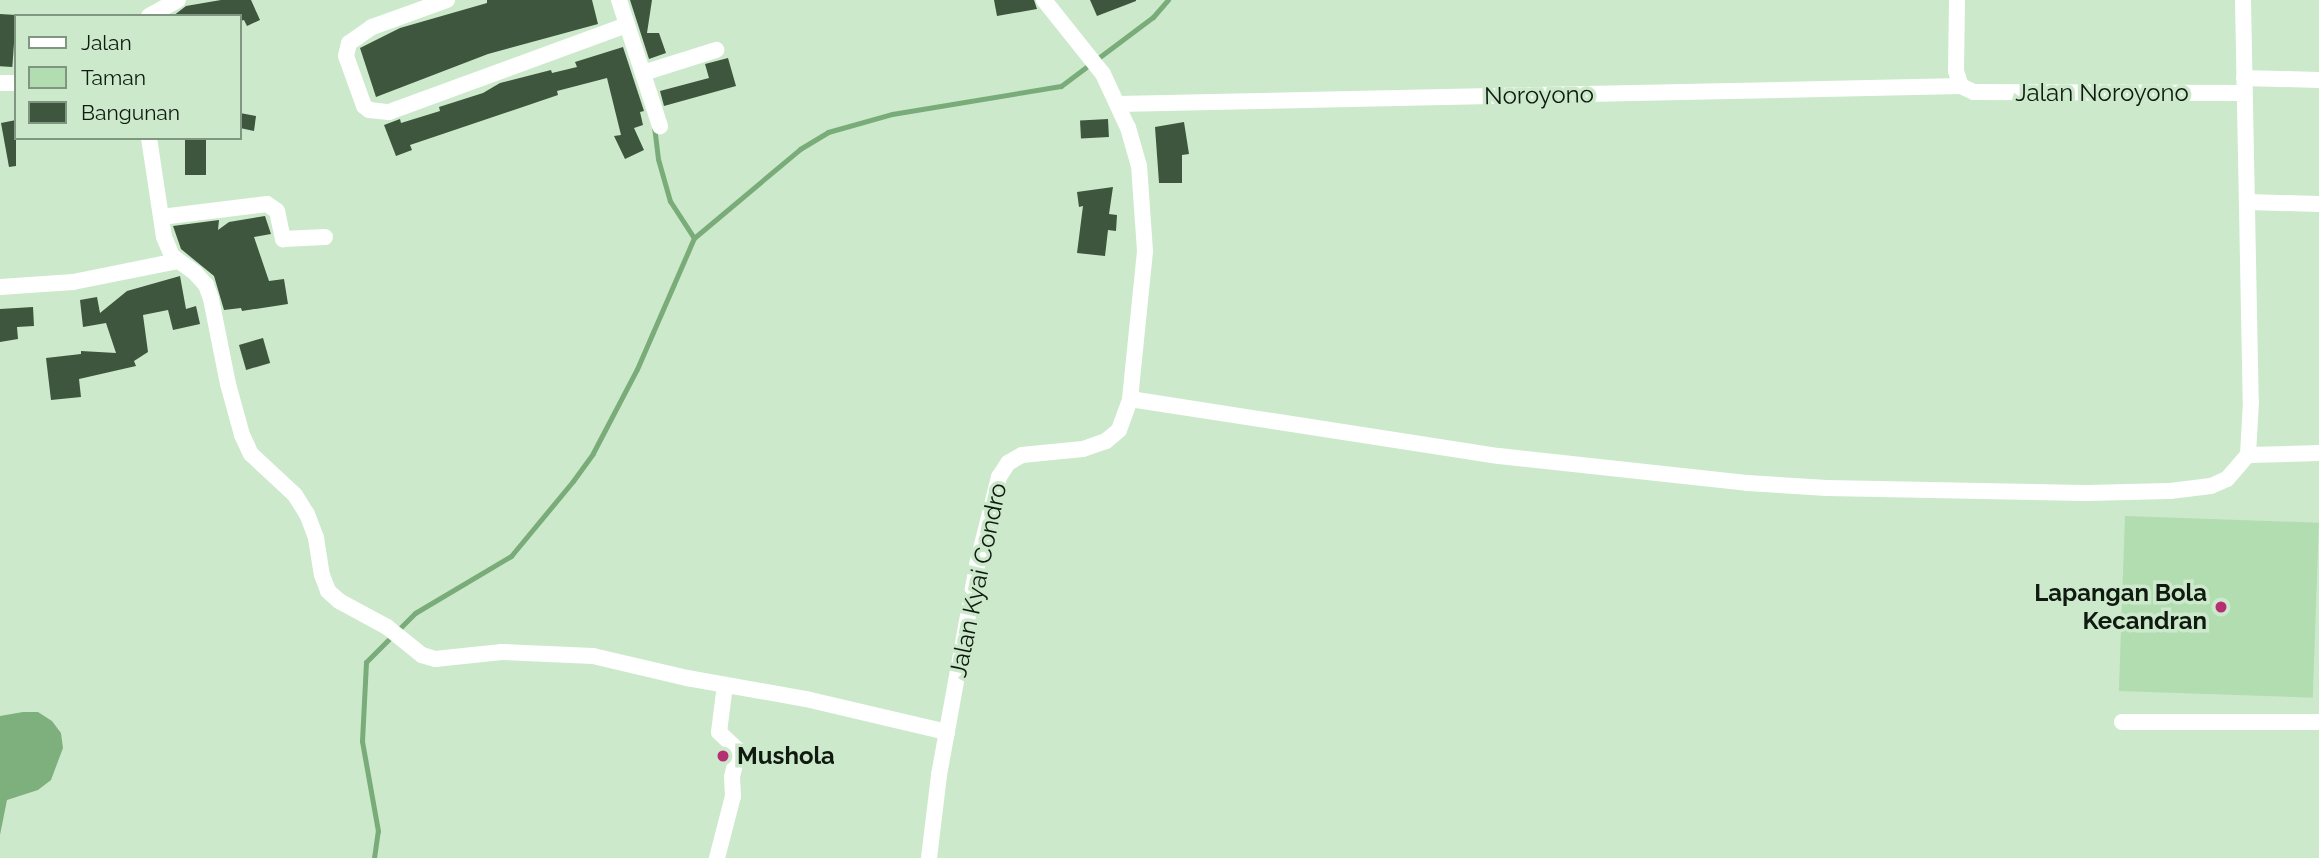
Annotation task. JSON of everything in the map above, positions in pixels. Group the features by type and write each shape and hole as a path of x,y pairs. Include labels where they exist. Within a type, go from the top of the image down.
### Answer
{"street":[{"path":"152,14 175,0"},
{"path":"447,0 372,27 348,43 346,56 364,106 375,112 389,112 622,26"},
{"path":"618,0 622,26 643,73 660,126"},
{"name":"Jalan Kyai Condro","path":"929,858 947,732 977,565 996,486 1004,468 1022,455 1083,449 1106,441 1119,430 1130,399 1145,251 1139,166 1118,104 1103,74 1044,0"},
{"path":"1957,0 1956,71 1961,86"},
{"path":"1130,399 1499,456 1747,483 1827,488 2086,494 2170,491 2211,486 2227,479 2248,455 2251,401 2243,0"},
{"path":"643,73 716,50"},
{"name":"Jalan Noroyono","path":"1961,86 1974,92 2244,86 2319,80"},
{"name":"Noroyono","path":"1118,104 1961,86"},
{"path":"149,140 168,249 177,261 195,273 206,285 242,435 251,454 295,495 307,514 317,538 321,575 328,591 338,601 387,627 422,655 435,659 502,652 593,656 947,732"},
{"path":"2247,202 2319,204"},
{"path":"161,217 267,204 276,211 283,239 325,237"},
{"path":"0,287 73,282 177,261"},
{"path":"2248,455 2319,453"},
{"path":"717,858 733,796 732,777 738,750 719,732 725,685"},
{"path":"2122,722 2319,722"}],"green space":[{"name":"Lapangan Bola Kecandran","path":"2125,516 2319,523 2313,698 2119,691"},
{"path":"38,712 52,721 61,733 63,748 51,780 38,790 7,800 0,835 0,716"}],"building":[{"path":"221,0 251,0 260,20 247,26 242,20 242,14 176,14 186,6"},
{"path":"487,0 592,0 598,24 488,54 376,97 360,48 400,28 487,3"},
{"path":"630,0 652,0 647,33 659,33 666,53 649,59"},
{"path":"994,0 1034,0 1037,9 997,16"},
{"path":"1090,0 1136,0 1136,1 1097,16"},
{"path":"0,14 14,15 12,67 0,66"},
{"path":"623,47 644,111 640,112 643,125 634,128 644,150 625,159 614,136 621,135 607,78 557,91 558,95 410,145 412,150 396,156 384,125 400,119 401,123 440,111 439,107 483,93 500,83 551,70 552,73 577,67 575,62"},
{"path":"728,58 736,86 664,106 660,91 709,78 705,64"},
{"path":"242,113 256,116 254,131 242,128"},
{"path":"1108,119 1109,137 1081,138 1080,120"},
{"path":"14,120 16,166 9,167 1,123"},
{"path":"1184,122 1189,154 1182,155 1182,183 1159,183 1155,127"},
{"path":"185,140 206,140 206,175 185,175"},
{"path":"1113,187 1109,214 1117,215 1116,231 1108,230 1105,256 1077,253 1083,206 1079,207 1077,192"},
{"path":"265,216 271,234 254,237 269,281 284,279 288,304 242,311 241,308 224,310 214,276 181,249 173,226 219,220 218,230 229,222"},
{"path":"180,276 186,309 196,306 200,324 173,330 168,310 143,315 148,352 134,361 136,366 79,379 81,397 51,400 46,358 81,354 81,351 116,353 106,323 83,327 80,300 97,297 100,313 127,291"},
{"path":"33,307 34,326 17,327 18,339 0,342 0,309"},
{"path":"263,338 270,363 246,370 239,345"}],"waterway":[{"path":"374,858 378,831 362,741 366,662 415,613 511,556 573,481 593,453 637,369 694,238 800,149 828,132 892,114 1061,86 1153,17 1168,0"},
{"path":"654,126 658,159 670,201 694,238"}],"place":[{"name":"Lapangan Bola Kecandran","path":"2221,607"},
{"name":"Mushola","path":"723,756"}]}
